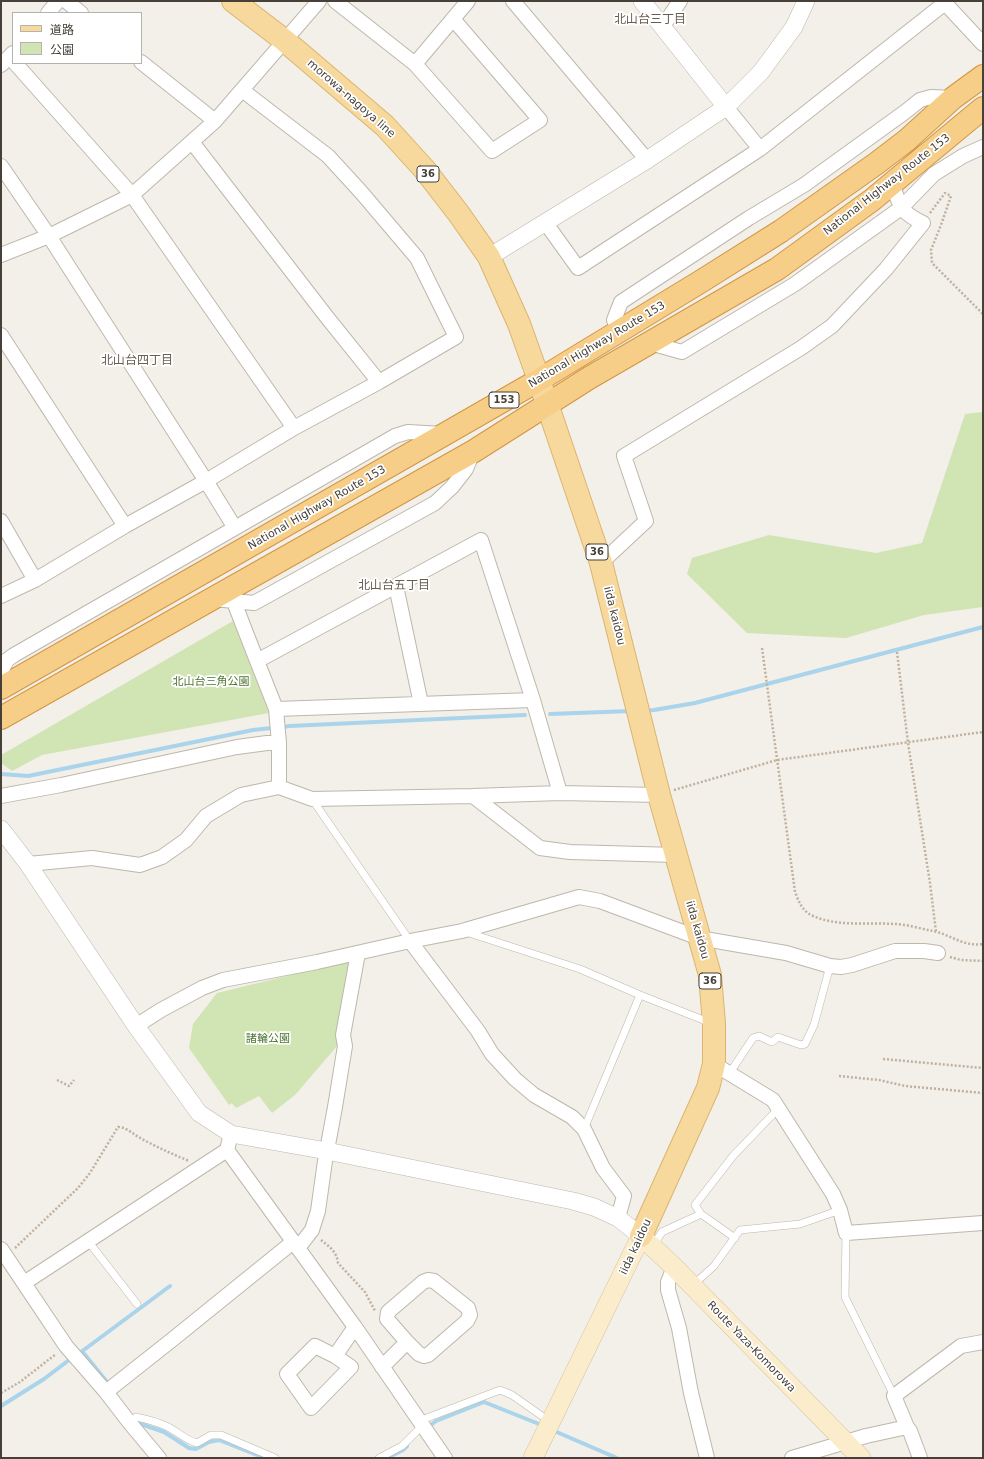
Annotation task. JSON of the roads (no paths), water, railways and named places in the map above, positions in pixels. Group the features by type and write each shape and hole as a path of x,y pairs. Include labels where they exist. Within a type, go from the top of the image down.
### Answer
{"highway":[{"name":"National Highway Route 153","path":"1,688 539,380 781,231 907,140 953,98 983,76"},
{"name":"National Highway Route 153","path":"1,718 224,600 474,451 589,378 777,270 872,200 983,108"}],"main road":[{"name":"morowa-nagoya line","path":"233,1 284,40 385,126 425,170 459,214 489,257 519,324 547,404"},
{"name":"iida kaidou","path":"534,1458 551,1422 647,1242 708,1088 722,1069 714,1024 710,975 659,795 601,563 547,404"},
{"name":"Route Yaza-Komorowa","path":"647,1242 674,1267 860,1458"}],"street":[{"path":"49,12 58,1"},
{"path":"66,1 80,12"},
{"path":"1,255 50,236 132,195 215,121 319,1"},
{"path":"335,1 414,64 492,151 540,120 453,19"},
{"path":"414,64 468,1"},
{"path":"513,1 647,160"},
{"path":"642,1 760,149"},
{"path":"663,26 680,1"},
{"path":"489,257 647,160 726,108 761,72 794,27 806,1"},
{"path":"545,222 578,268 760,149 944,2 983,44"},
{"path":"142,63 215,121"},
{"path":"14,64 132,195 294,428"},
{"path":"1,596 34,580 125,526 206,481 294,428 379,382 456,337 416,258 361,192 328,156 242,90"},
{"path":"192,142 326,316 379,382"},
{"path":"650,343 682,352 795,284 901,208 934,174 963,156 983,148"},
{"path":"1,166 50,236 206,481 234,528"},
{"path":"601,563 646,522 624,456 801,348 832,326 886,269 923,223 910,217 901,208 892,183"},
{"path":"1,335 125,526"},
{"path":"1,672 7,660 14,655 395,436 408,432 445,434"},
{"path":"1,521 34,580"},
{"path":"257,661 481,540 533,700 560,793"},
{"path":"396,586 422,704"},
{"path":"224,600 257,661 276,714 280,787"},
{"path":"276,714 422,704 533,700"},
{"path":"1,796 278,740"},
{"path":"28,864 92,858 140,865 162,858 186,840 206,816 241,795 280,787 312,799 560,793 659,795"},
{"path":"473,796 540,848 570,852 676,855"},
{"path":"1,829 28,864 136,1026 199,1113 229,1142 295,1245 445,1458"},
{"path":"136,1026 161,1010 202,988 223,980 462,931 579,897 600,900 699,938 786,953 830,966 841,967 852,965 895,951 938,952"},
{"path":"410,941 478,1031 492,1054 515,1079 534,1095 572,1118 584,1129 603,1168 624,1196 618,1218"},
{"path":"106,1392 310,1233 318,1211 345,1046 343,1035 358,953"},
{"path":"722,1069 773,1100 833,1194 840,1210 846,1233 983,1223"},
{"path":"24,1283 200,1168 229,1142 328,1151 573,1200 618,1218 647,1242"},
{"path":"3,1253 66,1346 106,1392 159,1458"},
{"path":"674,1267 668,1282 668,1290 680,1328 691,1393 707,1458"},
{"path":"428,1280 434,1281 468,1308 470,1315 467,1321 428,1355 424,1356 419,1354 407,1342 387,1319 387,1316 390,1310 423,1282 428,1280"},
{"path":"335,1356 354,1327"},
{"path":"382,1367 407,1342"},
{"path":"920,1458 910,1431 894,1396 961,1346 983,1342"},
{"path":"315,1346 335,1356 351,1367 311,1408 287,1374 315,1346"},
{"path":"792,1458 866,1436 907,1427"}],"lane":[{"path":"312,799 410,941"},
{"path":"462,931 580,969 640,995 714,1024"},
{"path":"722,1069 753,1038 759,1036 772,1042 778,1037 801,1045 805,1044 814,1025 830,966"},
{"path":"584,1129 640,995"},
{"path":"735,1238 701,1214 695,1205 733,1156 779,1108"},
{"path":"692,1286 714,1266 740,1230 800,1224 840,1210"},
{"path":"647,1242 662,1232 701,1214"},
{"path":"846,1233 845,1297 894,1396"},
{"path":"88,1242 137,1304"},
{"path":"379,1458 402,1446 421,1423 500,1390 512,1396 551,1422"},
{"path":"129,1422 136,1417 147,1419 167,1427 191,1442 197,1443 211,1435 221,1435 275,1458"}],"waterway":[{"path":"644,711 695,703 983,627"},
{"path":"550,714 631,711"},
{"path":"1,774 28,776 253,730 290,726 525,715"},
{"path":"81,1352 170,1286"},
{"path":"82,1351 107,1382"},
{"path":"1,1406 44,1379 73,1357"},
{"path":"427,1428 436,1421 484,1402 544,1426"},
{"path":"135,1417 141,1424 164,1432 189,1448 196,1449 209,1442 219,1440 265,1458"},
{"path":"552,1430 617,1458"},
{"path":"387,1458 403,1450 407,1446"}],"district":[{"name":"北山台三丁目","path":"650,20"},
{"name":"北山台四丁目","path":"137,361"},
{"name":"北山台五丁目","path":"394,586"}],"park label":[{"name":"北山台三角公園","path":"211,682"},
{"name":"諸輪公園","path":"268,1039"}]}
